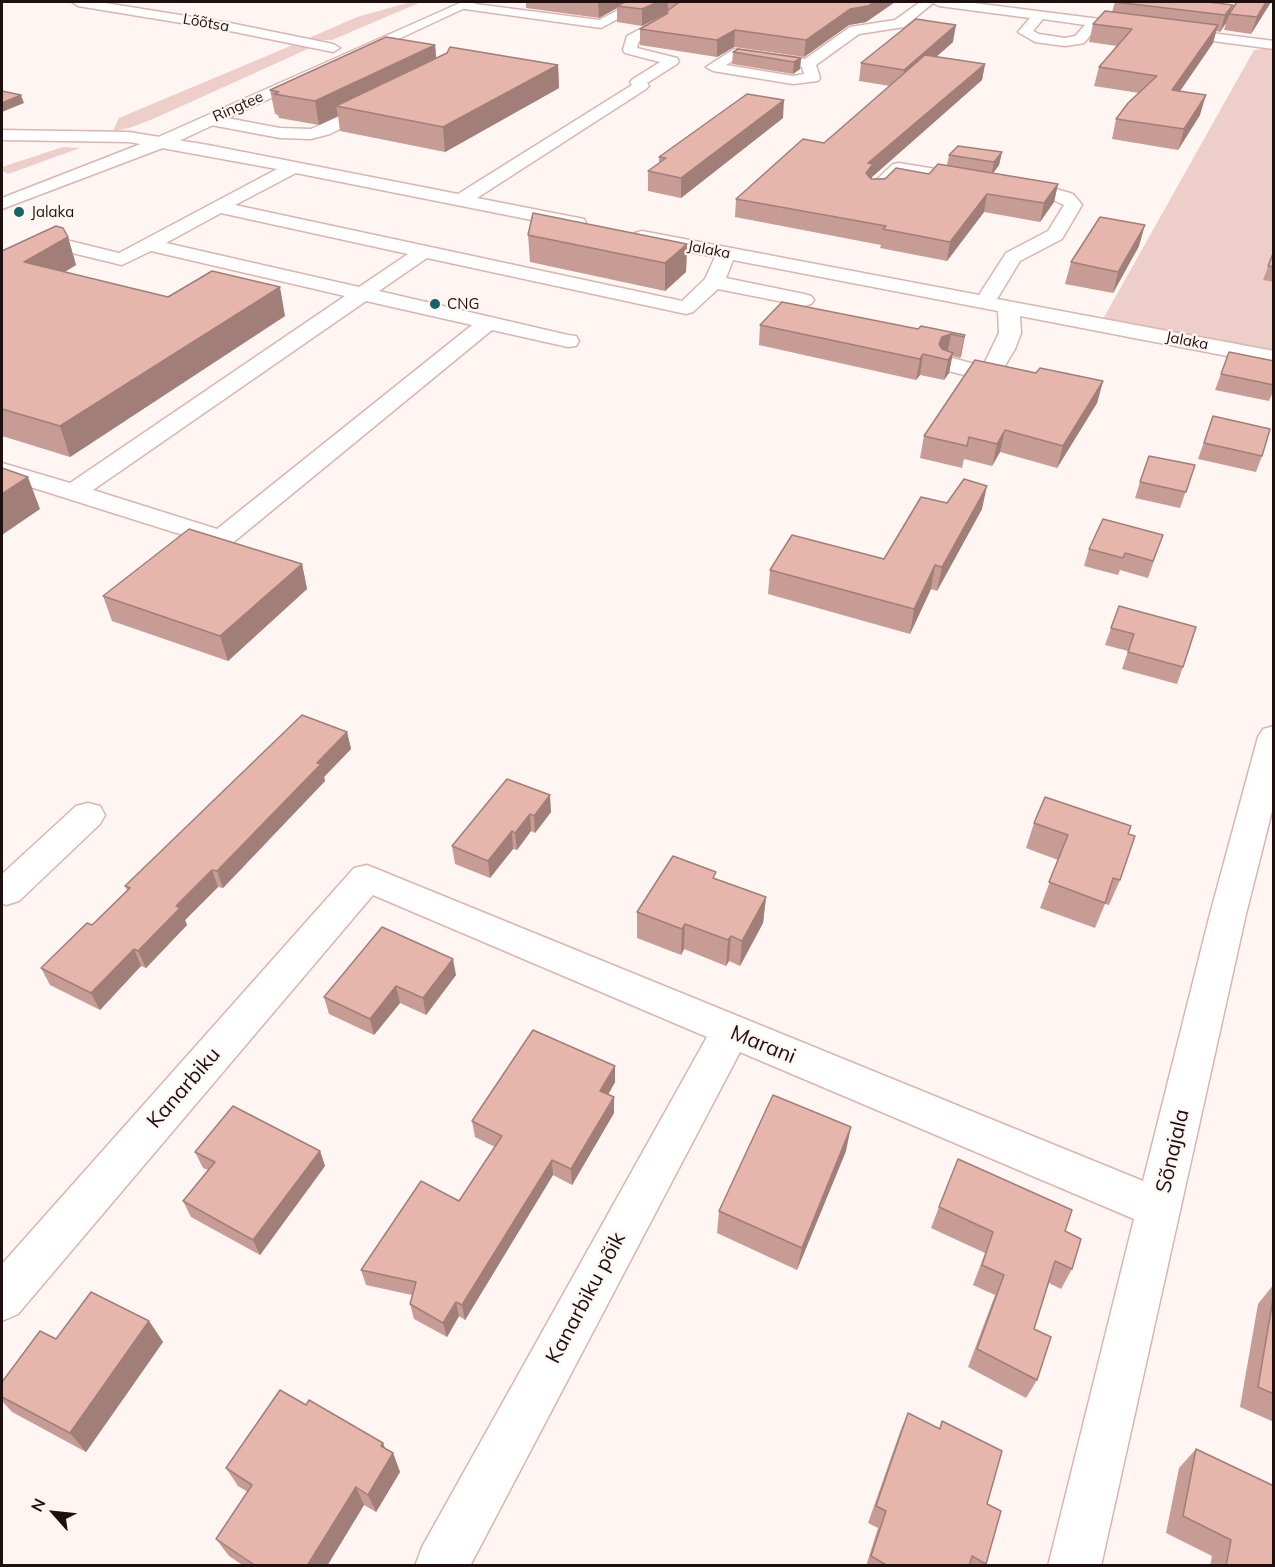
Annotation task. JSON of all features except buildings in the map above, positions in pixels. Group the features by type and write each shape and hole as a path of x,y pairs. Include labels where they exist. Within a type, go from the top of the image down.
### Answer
{"street":[{"name":"Lõõtsa","path":"78,2 338,46 312,57"},
{"path":"115,8 133,2"},
{"path":"508,11 528,2"},
{"path":"468,3 601,24 643,2"},
{"path":"808,64 813,78 793,80 713,67 734,53 808,64 855,30 899,24 927,2"},
{"path":"939,2 1274,45"},
{"name":"Ringtee","path":"2,204 159,134 211,120 468,3"},
{"path":"1040,15 1025,32 1035,38 1055,41 1065,42 1079,39 1095,22"},
{"path":"461,200 641,86 639,82 672,61 630,50 632,39 669,18"},
{"path":"211,120 280,133 311,134 324,131 393,96"},
{"path":"2,135 129,137 159,134 293,167 599,228"},
{"path":"2,188 129,137"},
{"path":"2,275 62,245 122,259 293,167"},
{"path":"875,191 899,168 1053,194 1066,198 1073,205 1055,235 1013,257 984,303"},
{"path":"264,182 297,184 583,242"},
{"path":"218,207 687,308 716,278 726,254"},
{"name":"Jalaka","path":"622,233 1274,358"},
{"path":"149,245 568,341"},
{"path":"629,251 663,260"},
{"path":"73,492 423,252"},
{"path":"695,268 716,278 804,300"},
{"path":"948,364 998,376 1010,333 1010,317 1006,307"},
{"path":"2,470 221,539 488,323"},
{"name":"Sõnajala","path":"1074,1566 1228,914 1274,737"},
{"path":"3,892 88,815"},
{"name":"Marani","path":"368,878 1160,1209"},
{"name":"Kanarbiku","path":"2,1298 368,878"},
{"name":"Kanarbiku põik","path":"441,1566 730,1031"}],"shaded area":[{"path":"411,2 421,2 332,40 304,40 357,17"},
{"path":"295,44 310,48 153,119 113,131 119,118"},
{"path":"1273,49 1273,352 1103,319 1254,50"},
{"path":"63,147 80,148 8,174 2,171 2,167"}],"place":[{"name":"Jalaka","path":"19,212"},
{"name":"CNG","path":"435,304"}]}
